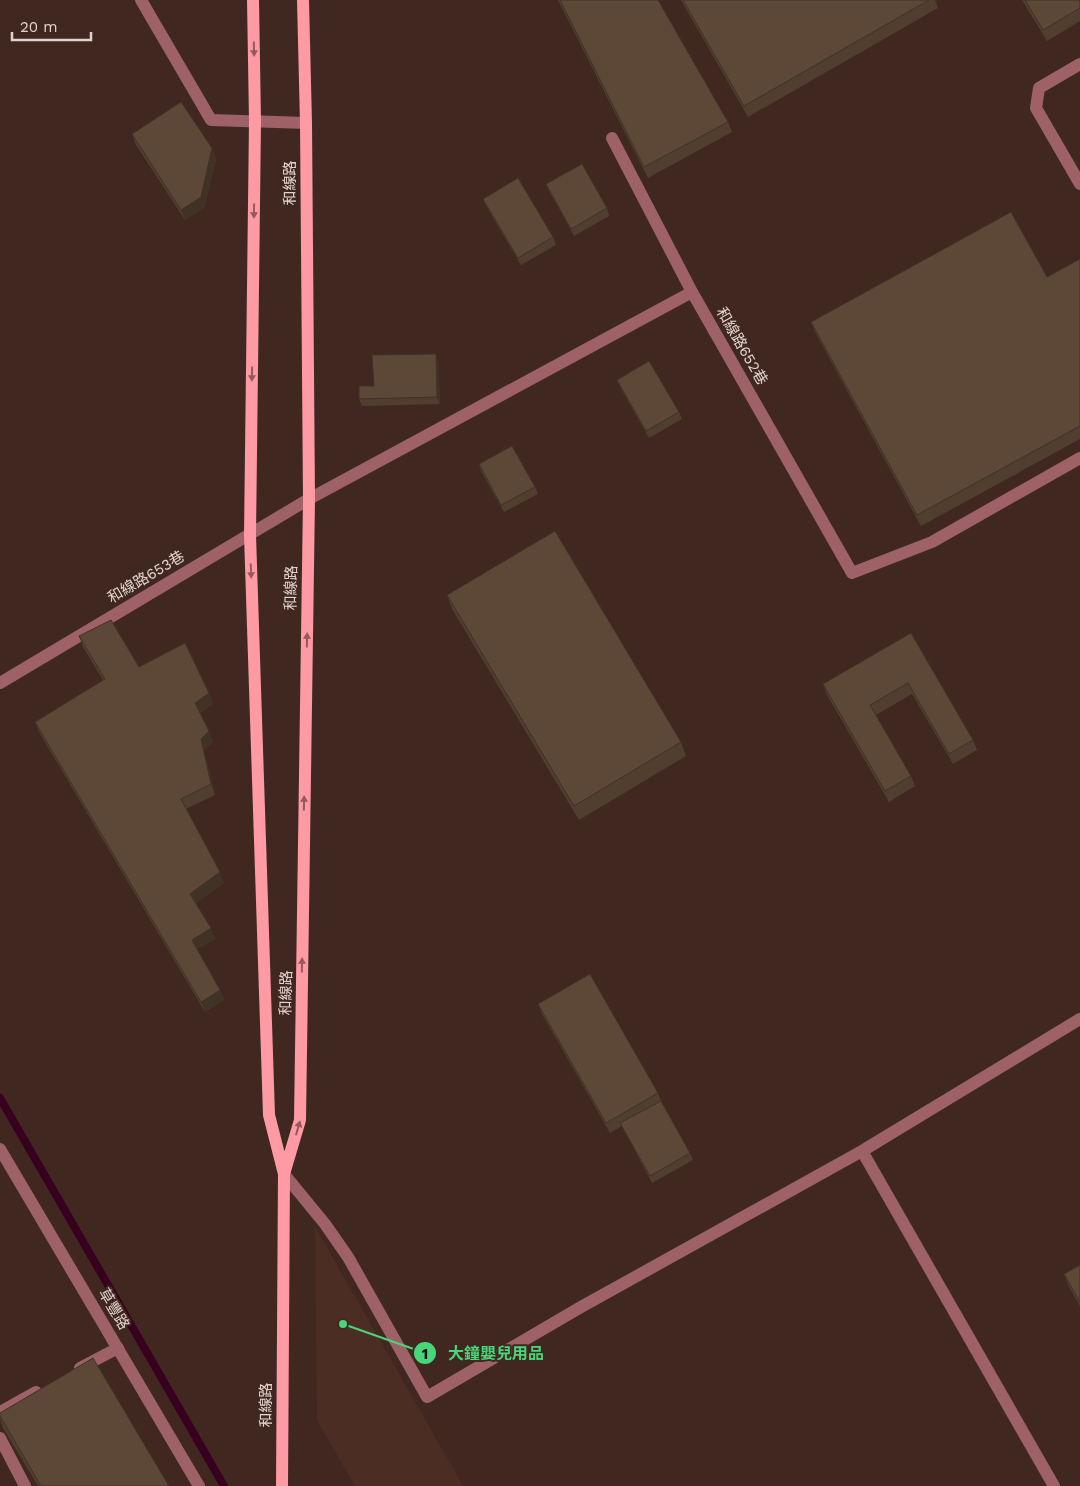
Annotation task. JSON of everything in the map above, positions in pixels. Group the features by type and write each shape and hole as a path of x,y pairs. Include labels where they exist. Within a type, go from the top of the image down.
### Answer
{"main road":[{"name":"和線路","path":"253,0 255,121 250,534 270,1115 284,1174 282,1486"},
{"name":"和線路","path":"284,1174 300,1120 308,499 306,123 303,0"}],"street":[{"path":"141,0 211,120 306,123"},
{"path":"1080,64 1039,88 1036,108 1080,184"},
{"path":"308,499 692,292 612,138"},
{"name":"和線路652巷","path":"692,292 852,573 932,542 1080,458"},
{"name":"和線路653巷","path":"0,683 308,499"},
{"path":"284,1174 325,1224 348,1257 427,1397 581,1307 862,1151 1080,1020"},
{"name":"草豐路","path":"0,1149 199,1486"},
{"path":"862,1151 1054,1486"},
{"path":"67,1376 118,1348"},
{"path":"0,1412 50,1384"},
{"path":"0,1438 25,1486"}],"shaded area":[{"path":"315,1227 463,1486 355,1486 317,1420"}],"building":[{"path":"560,0 658,0 728,122 644,167"},
{"path":"683,0 929,0 744,106"},
{"path":"1025,0 1080,0 1080,8 1043,30"},
{"path":"181,102 212,148 201,197 181,210 132,134"},
{"path":"582,164 607,208 571,229 546,184"},
{"path":"518,178 553,237 518,258 483,199"},
{"path":"1011,212 1047,277 1080,259 1080,426 917,515 811,322"},
{"path":"436,354 437,397 359,399 359,386 374,386 372,355"},
{"path":"649,361 679,412 646,431 617,380"},
{"path":"512,446 535,487 501,505 479,464"},
{"path":"555,531 681,742 574,806 447,595"},
{"path":"111,620 139,667 185,643 209,693 195,703 209,731 201,739 211,784 181,799 220,872 190,894 211,928 192,940 220,990 201,1002 35,722 105,679 79,636"},
{"path":"911,633 973,740 949,754 908,683 870,705 911,776 885,791 823,684"},
{"path":"590,974 658,1093 606,1123 538,1004"},
{"path":"661,1101 690,1153 650,1176 620,1123"},
{"path":"1080,1265 1080,1302 1064,1274"},
{"path":"93,1358 169,1486 41,1486 0,1413"}],"waterway":[{"path":"0,1098 224,1486"}],"place":[{"name":"大鐘嬰兒用品","path":"343,1324"}]}
